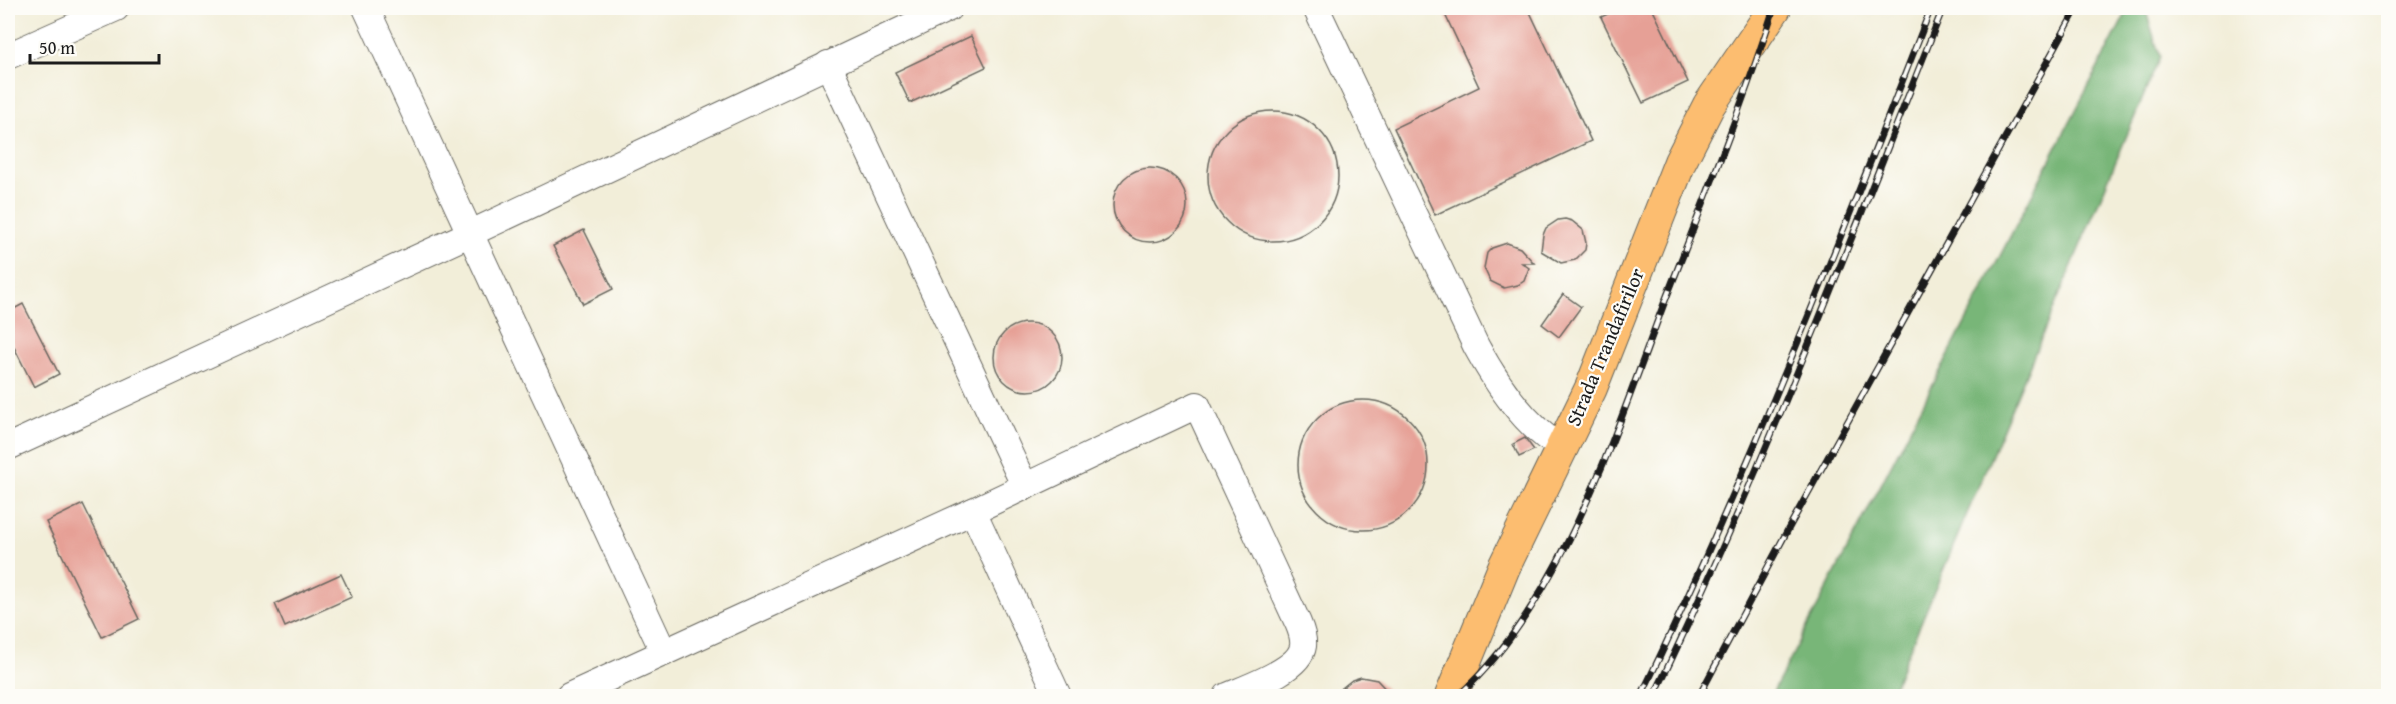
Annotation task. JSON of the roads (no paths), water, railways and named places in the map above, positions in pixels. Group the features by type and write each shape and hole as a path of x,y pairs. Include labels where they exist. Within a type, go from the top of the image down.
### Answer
{"main road":[{"name":"Strada Trandafirilor","path":"1451,696 1504,567 1591,388 1685,152 1723,82 1775,8"}],"lane":[{"path":"8,56 116,8"},
{"path":"366,8 664,653"},
{"path":"8,447 950,8"},
{"path":"1316,8 1476,346 1492,374 1527,420 1546,437"},
{"path":"828,64 1025,487"},
{"path":"569,696 1025,487 1197,405 1298,623 1304,644 1295,662 1285,669 1227,696"},
{"path":"973,511 1058,696"}],"railway":[{"path":"1458,696 1495,658 1527,613 1556,564 1582,512 1627,404 1722,155 1774,8"},
{"path":"1641,696 1681,612 1756,441 1828,269 1931,8"},
{"path":"1654,696 1694,612 1769,441 1943,8"},
{"path":"1699,696 1792,522 2077,8"}]}
